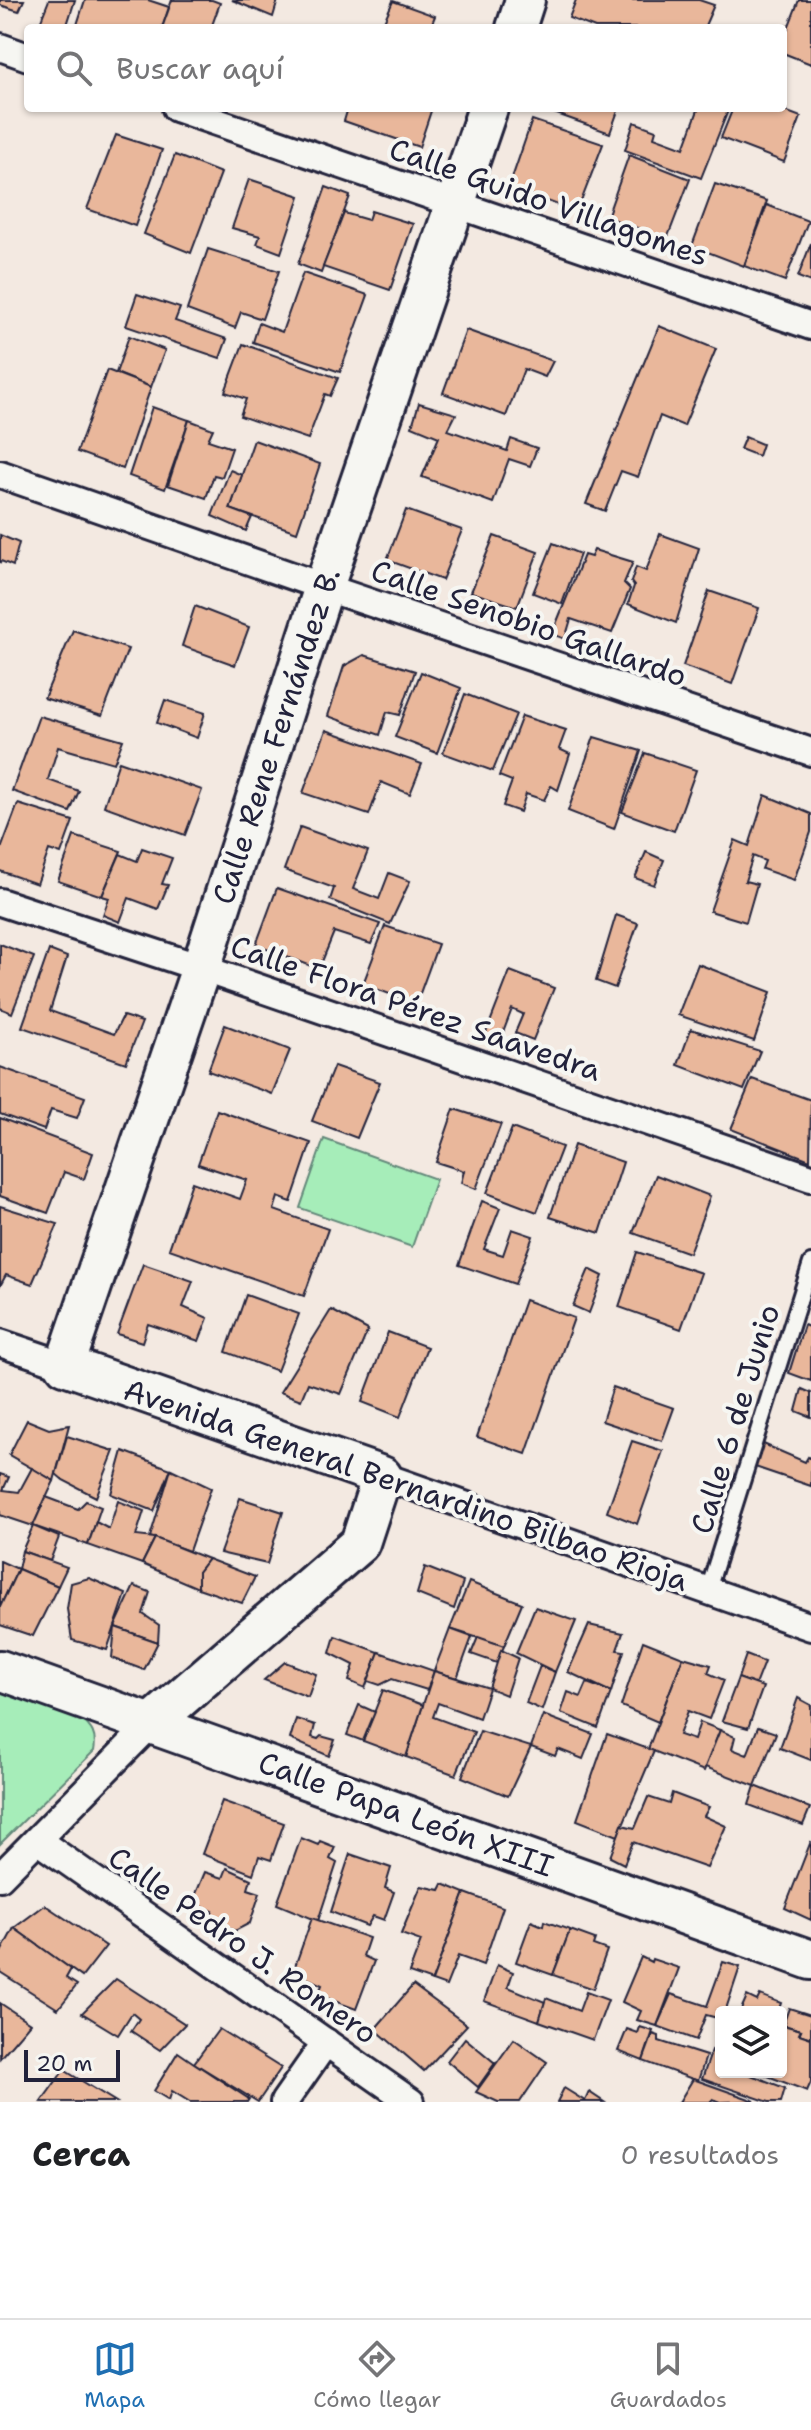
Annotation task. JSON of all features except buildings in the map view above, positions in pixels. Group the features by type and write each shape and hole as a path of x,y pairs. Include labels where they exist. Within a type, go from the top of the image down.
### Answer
{"street":[{"path":"517,24 525,0"},
{"path":"0,47 24,56"},
{"name":"Calle Guido Villagomes","path":"188,112 811,326"},
{"name":"Calle Rene Fernández B.","path":"65,1365 201,968 324,587 487,112"},
{"name":"Calle Senobio Gallardo","path":"0,474 811,752"},
{"name":"Calle Flora Pérez Saavedra","path":"0,902 811,1178"},
{"name":"Avenida General Bernardino Bilbao Rioja","path":"0,1343 811,1627"},
{"path":"0,1877 152,1723 360,1543 382,1476"},
{"name":"Calle Papa León XIII","path":"0,1670 811,1960"},
{"name":"Calle Pedro J. Romero","path":"37,1840 411,2102"},
{"path":"284,2102 326,2042"}],"lane":[{"name":"Calle 6 de Junio","path":"708,1590 811,1263"}],"green space":[{"path":"324,1139 436,1179 412,1247 300,1208"},
{"path":"0,1690 80,1718 95,1740 94,1751 0,1844"}]}
